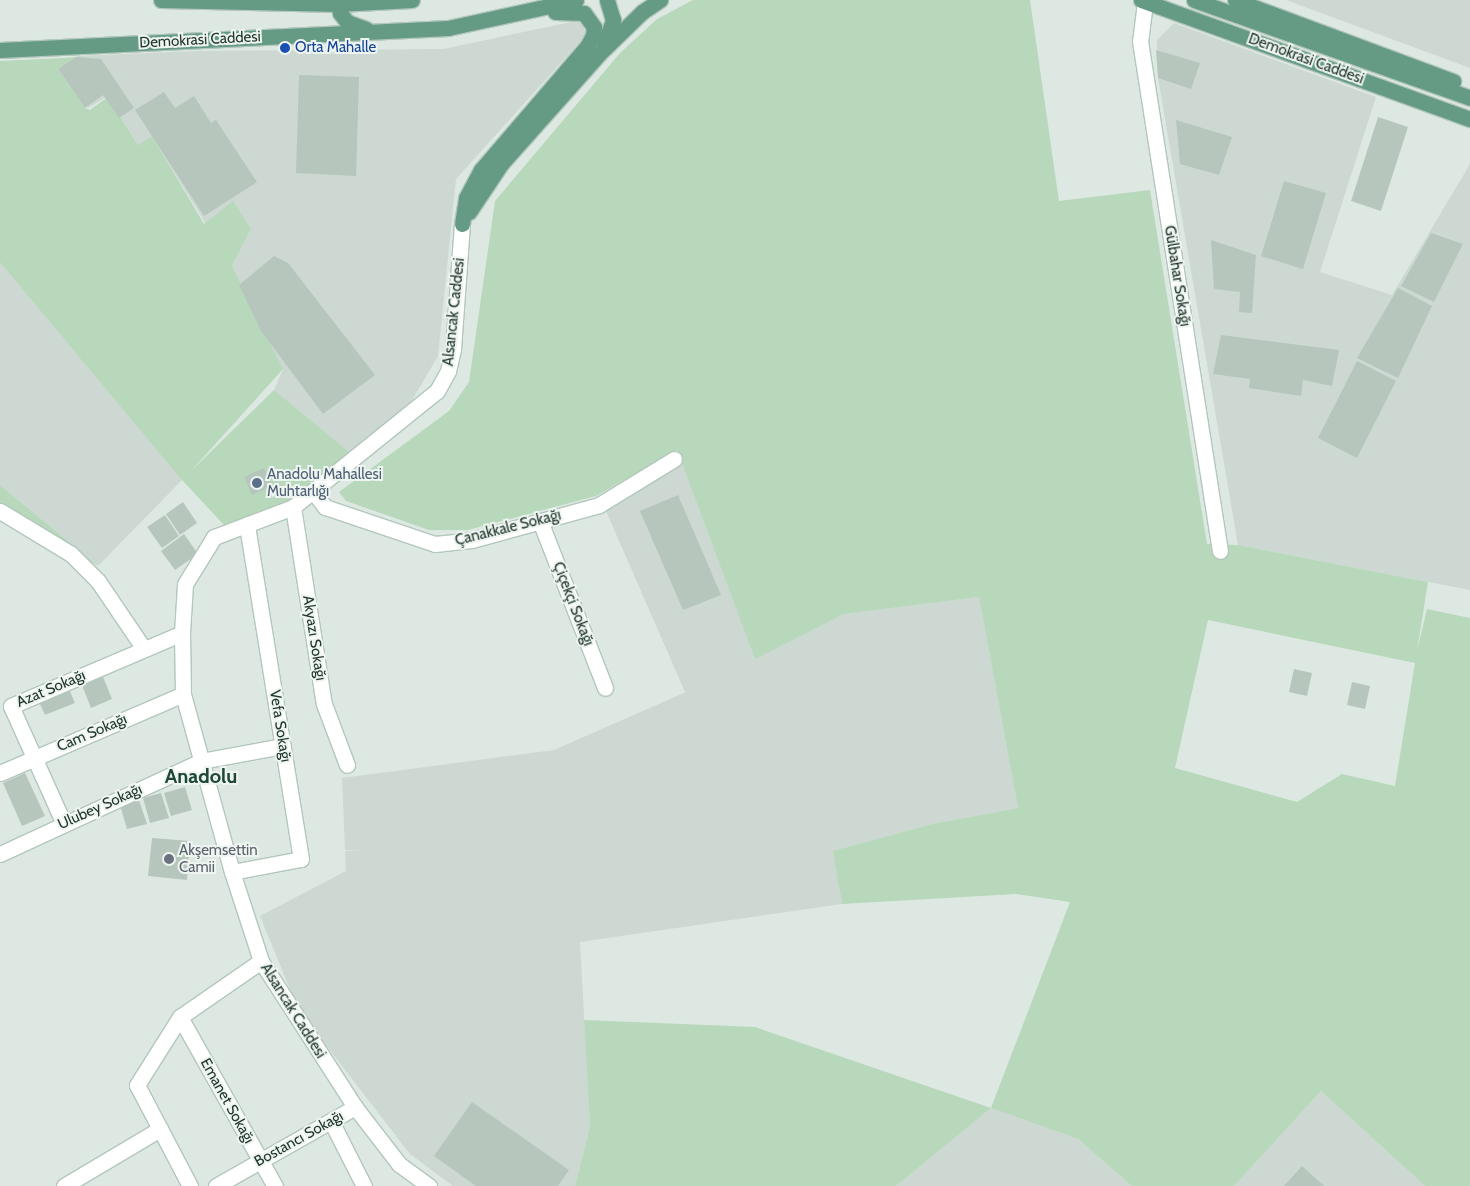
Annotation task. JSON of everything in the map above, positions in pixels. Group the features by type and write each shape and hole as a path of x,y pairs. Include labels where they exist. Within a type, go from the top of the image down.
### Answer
{"main road":[{"path":"162,0 339,2 412,0"},
{"name":"Demokrasi Caddesi","path":"0,50 448,28 576,0"},
{"path":"599,54 611,31 613,20 607,0"},
{"path":"462,224 501,164 599,54 636,17 660,0"},
{"name":"Demokrasi Caddesi","path":"1194,0 1470,98"},
{"path":"1235,0 1470,89"},
{"name":"Demokrasi Caddesi","path":"1143,1 1470,119"},
{"path":"339,2 340,13 347,22 377,32"},
{"path":"462,224 466,198 476,176 588,45 593,35 590,20 575,10 514,14"}],"street":[{"name":"Gülbahar Sokağı","path":"1143,1 1140,41 1220,551"},
{"name":"Alsancak Caddesi","path":"429,1186 399,1164 356,1107 280,994 261,961 232,872 183,694 182,632 185,584 214,537 292,507 437,392 448,372 453,349 462,224"},
{"name":"Çanakkale Sokağı","path":"314,491 325,507 435,544 472,540 599,505 674,459"},
{"name":"Akyazı Sokağı","path":"292,507 324,704 348,765"},
{"path":"0,512 71,554 98,581 144,649"},
{"name":"Çiçekçi Sokağı","path":"540,521 605,688"},
{"name":"Vefa Sokağı","path":"232,872 301,859 247,524"},
{"name":"Azat Sokağı","path":"64,824 11,706 182,632"},
{"name":"Cam Sokağı","path":"0,773 183,694"},
{"name":"Ulubey Sokağı","path":"0,854 201,762 283,746"},
{"path":"190,1186 137,1085 180,1017 261,961"},
{"name":"Emanet Sokağı","path":"180,1017 275,1186"},
{"name":"Bostancı Sokağı","path":"216,1186 356,1107"},
{"path":"331,1121 364,1186"},
{"path":"64,1186 160,1129"}],"shaded area":[{"path":"1286,0 1470,0 1470,68"},
{"path":"581,20 586,35 456,179 438,356 411,402 353,455 274,390 283,369 232,266 251,229 206,224 152,137 138,145 108,96 88,108 58,69 78,56 196,51 443,49"},
{"path":"1174,23 1376,97 1320,272 1392,295 1470,164 1470,590 1238,545 1158,78 1157,40"},
{"path":"0,259 183,479 98,566 0,485"},
{"path":"682,463 755,658 844,614 979,597 1018,808 932,824 834,851 842,904 580,942 590,1126 575,1186 453,1186 410,1154 298,1009 260,916 346,871 345,851 364,851 345,850 342,778 554,750 693,689 685,692 606,511"},
{"path":"1321,1091 1425,1186 1234,1186"},
{"path":"991,1108 1078,1139 1132,1186 896,1186"}],"green space":[{"path":"693,0 1030,0 1059,201 1150,190 1207,544 1238,545 1428,582 1417,651 1427,609 1470,618 1470,1186 1425,1186 1321,1091 1234,1186 1132,1186 1078,1139 991,1108 1070,902 1016,894 842,904 833,851 932,824 1018,808 979,597 844,614 755,659 677,450 596,496 468,530 429,530 346,501 339,492 449,411 469,382 495,201 620,53 657,19","holes":["1208,620 1415,663 1395,786 1342,774 1297,802 1175,768"]},
{"path":"82,57 58,69 85,108 90,110 108,97 138,145 152,136 204,224 233,201 251,229 232,266 283,369 191,471 274,390 353,455 287,501 224,525 182,480 0,262 0,61"},
{"path":"0,485 98,566 0,503"},
{"path":"584,1020 755,1027 991,1108 896,1186 575,1186 590,1126"}],"building":[{"path":"1156,50 1200,63 1191,89 1158,78"},
{"path":"76,57 101,59 134,108 119,118 103,95 85,108 58,69"},
{"path":"299,75 359,77 356,176 296,173"},
{"path":"164,92 175,108 194,96 211,123 216,120 257,182 204,216 135,110"},
{"path":"1378,117 1408,127 1381,211 1351,201"},
{"path":"1176,120 1232,137 1219,175 1180,164"},
{"path":"1284,181 1326,193 1303,269 1261,256"},
{"path":"1431,233 1463,244 1434,302 1401,286"},
{"path":"1211,240 1256,255 1252,313 1239,312 1240,292 1214,289"},
{"path":"274,256 288,263 375,375 323,414 261,331 239,285"},
{"path":"1398,288 1432,306 1398,378 1357,358"},
{"path":"1221,335 1339,350 1332,386 1303,380 1301,396 1249,388 1250,379 1213,374"},
{"path":"1357,361 1396,381 1357,458 1318,438"},
{"path":"264,468 272,486 252,495 244,477"},
{"path":"678,495 721,595 683,610 640,511"},
{"path":"183,502 197,523 180,535 166,514"},
{"path":"165,515 179,536 162,548 147,527"},
{"path":"184,534 198,554 175,570 161,551"},
{"path":"1294,669 1312,673 1307,696 1289,692"},
{"path":"101,672 112,699 91,708 80,680"},
{"path":"1352,682 1370,686 1365,709 1347,705"},
{"path":"69,689 75,703 45,715 39,702"},
{"path":"25,773 45,816 22,826 3,783"},
{"path":"185,787 192,810 171,816 164,793"},
{"path":"161,793 169,818 150,823 143,798"},
{"path":"139,800 147,824 127,829 120,805"},
{"name":"Akşemsettin Camii","path":"152,838 190,841 187,880 148,876"},
{"path":"472,1102 569,1170 558,1186 476,1186 434,1156"},
{"path":"1302,1166 1324,1186 1284,1186"}],"place":[{"name":"Orta Mahalle","path":"285,48"},
{"name":"Anadolu Mahallesi Muhtarlığı","path":"257,483"},
{"name":"Akşemsettin Camii","path":"169,859"}],"district":[{"name":"Anadolu","path":"201,776"}]}
